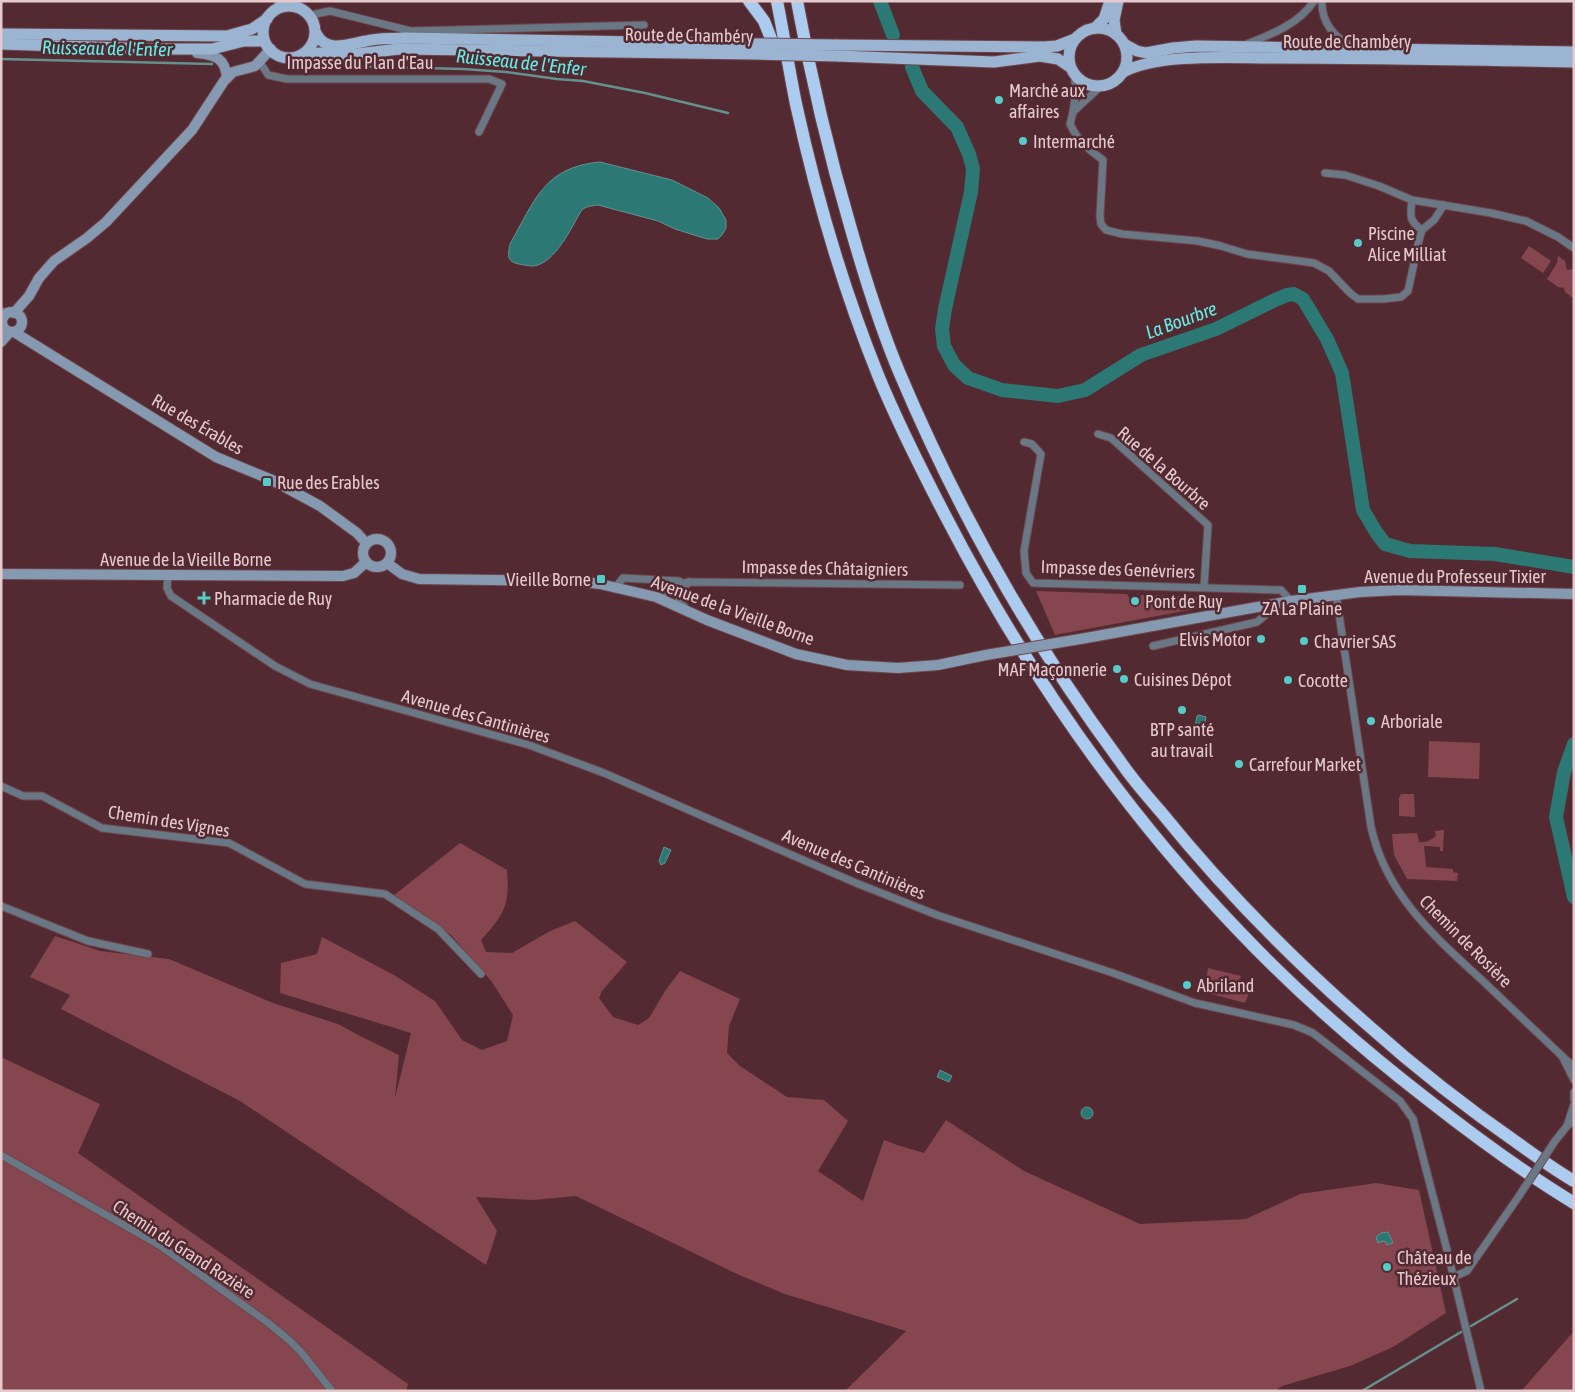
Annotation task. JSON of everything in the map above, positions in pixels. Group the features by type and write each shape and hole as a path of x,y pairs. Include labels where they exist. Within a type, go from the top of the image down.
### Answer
{"highway":[{"path":"749,1 764,20 795,102"},
{"path":"777,1 795,102 816,188 844,279 879,376 924,474 975,573 1038,676 1104,770 1172,857 1226,916 1318,1007 1390,1070 1468,1131 1574,1203"},
{"path":"797,1 813,82 838,186 861,263 899,371 942,469 990,563 1055,668 1120,763 1188,845 1255,920 1332,994 1403,1057 1480,1117 1574,1181"},
{"path":"802,1 802,30"}],"main road":[{"path":"1096,28 1104,19 1110,1"},
{"path":"1116,34 1114,20 1118,1"},
{"path":"1,44 152,49 212,48 244,41 267,46 280,56 296,58 304,54 313,44 316,33 314,20 311,15 300,7 279,4 263,27 267,46 260,62 249,68 233,72 224,81 192,130 101,226 54,261 39,278 29,296 9,322 1,342"},
{"path":"1,34 227,36 252,30 267,19"},
{"path":"1096,28 1110,30 1116,34 1124,44 1127,58 1123,72 1117,79 1101,86 1091,85 1081,80 1072,70 1069,57 1070,48 1075,39 1084,31 1096,28"},
{"name":"Route de Chambéry","path":"316,33 324,43 339,47 367,41 402,38 754,49"},
{"name":"Route de Chambéry","path":"304,54 321,53 340,56 399,49 837,50 1044,47 1057,46 1075,39"},
{"name":"Route de Chambéry","path":"1124,44 1137,51 1146,53 1188,47 1574,52"},
{"path":"152,49 207,54 220,59 226,67 228,78"},
{"name":"Route de Chambéry","path":"837,50 994,62 1040,56 1058,58 1072,70"},
{"name":"Route de Chambéry","path":"1123,72 1142,64 1205,58 1574,62"},
{"name":"Rue des Érables","path":"9,322 39,347 216,457 272,480 320,506 357,533 366,543"},
{"path":"366,562 363,551 366,543 378,538 386,541 391,548 392,553 387,563"},
{"name":"Avenue de la Vieille Borne","path":"1,574 343,576 354,573 366,562 377,567 387,563 402,574 419,579 576,581 656,597 796,654 848,665 898,668 938,665 1336,594"},
{"name":"Avenue du Professeur Tixier","path":"1336,594 1399,590 1574,594"}],"street":[{"path":"1240,47 1285,27 1299,18 1314,1"},
{"path":"1322,1 1322,9 1329,28 1342,41 1358,48"},
{"path":"311,15 330,11 411,31 644,25"},
{"name":"Impasse du Plan d'Eau","path":"260,62 268,75 287,78 489,79 502,84 479,132"},
{"path":"1072,70 1076,91 1070,124 1078,139 1103,160 1100,216 1101,224 1106,230 1122,234 1198,241 1272,259 1298,259 1314,262 1329,271 1350,293 1358,298 1383,299 1400,297 1408,291 1422,230 1434,220 1444,205"},
{"path":"1073,112 1101,86"},
{"path":"1325,173 1344,175 1380,186 1412,200 1526,221 1558,237 1574,248"},
{"path":"1412,200 1411,219 1414,225 1422,230"},
{"name":"Rue de la Bourbre","path":"1098,434 1111,438 1208,525 1204,587"},
{"name":"Impasse des Genévriers","path":"1024,442 1032,444 1041,454 1024,551 1026,573 1033,583 1281,590 1291,601"},
{"name":"Avenue des Cantinières","path":"168,576 167,588 171,596 276,666 310,684 529,745 604,773 856,883 937,915 1113,973 1195,1003 1294,1025 1313,1033 1400,1100 1413,1118 1453,1277"},
{"path":"614,588 623,578 689,582"},
{"path":"687,611 679,600 680,590 689,582"},
{"name":"Impasse des Châtaigniers","path":"656,597 666,593 674,584 689,582 960,585"},
{"name":"Chemin de Rosière","path":"1336,594 1371,826 1376,847 1392,881 1409,908 1432,934 1574,1067"},
{"path":"1153,646 1257,622 1268,613 1269,605"},
{"name":"Chemin des Vignes","path":"1,786 23,796 42,796 102,828 229,843 305,884 385,894 438,929 481,974"},
{"path":"1,906 88,941 148,954"},
{"name":"Chemin de Rosière","path":"1562,1056 1574,1080"},
{"path":"1574,1092 1574,1099"},
{"path":"1567,1126 1574,1104"},
{"path":"1481,1391 1453,1277 1467,1271 1556,1141 1574,1120"},
{"name":"Chemin du Grand Rozière","path":"1,1156 159,1246 203,1276 289,1340 302,1352 332,1391"}],"shaded area":[{"path":"1529,246 1551,261 1543,273 1521,258"},
{"path":"1558,256 1565,261 1567,270 1574,269 1574,299 1565,292 1564,288 1558,287 1547,279 1557,263"},
{"path":"1036,591 1127,594 1133,605 1140,604 1141,595 1209,597 1211,606 1055,635"},
{"path":"1429,741 1480,743 1479,779 1428,777"},
{"path":"1401,794 1414,794 1415,817 1399,816 1399,798"},
{"path":"1444,830 1443,851 1440,851 1440,847 1424,846 1426,867 1453,869 1453,872 1458,873 1457,881 1407,879 1394,855 1392,834 1417,833 1419,842 1424,842 1436,836 1435,831"},
{"path":"460,843 507,870 508,882 504,909 481,940 486,952 512,953 550,931 575,921 627,962 602,991 599,998 613,1017 638,1025 649,1018 665,991 680,971 740,999 729,1026 727,1053 740,1066 787,1097 824,1100 848,1121 818,1171 863,1201 884,1140 924,1153 946,1120 1024,1171 1140,1224 1246,1219 1300,1194 1376,1183 1419,1190 1446,1313 1393,1347 1350,1366 1282,1386 1275,1391 845,1391 906,1331 785,1294 737,1274 576,1196 533,1200 476,1197 497,1231 486,1265 240,1101 61,1009 70,995 30,977 55,936 100,951 169,959 273,1003 338,1024 399,1055 395,1098 411,1033 280,993 281,963 317,954 322,937 394,975 435,1001 462,1040 482,1050 507,1041 513,1015 492,982 451,935 393,896"},
{"path":"1208,968 1241,976 1238,987 1206,979"},
{"path":"1205,983 1249,993 1245,1003 1204,992"},
{"path":"1,1057 100,1104 78,1153 408,1384 406,1391 1,1391"},
{"path":"1574,1331 1574,1391 1521,1391 1522,1390"}],"water":[{"path":"600,162 672,180 708,198 719,208 726,220 726,228 718,239 707,239 675,229 658,221 598,205 587,207 581,211 568,235 556,251 542,263 532,266 512,261 509,257 510,244 543,188 566,171 581,165"},
{"path":"1197,716 1206,717 1203,733 1194,732"},
{"path":"664,847 671,850 665,863 661,865 659,861"},
{"path":"940,1070 952,1076 949,1082 937,1077"},
{"path":"1085,1107 1089,1107 1093,1113 1089,1119 1085,1119 1081,1115 1081,1111"},
{"path":"1388,1232 1393,1243 1387,1245 1383,1241 1378,1243 1376,1237 1381,1233"}],"waterway":[{"name":"La Bourbre","path":"880,1 893,35"},
{"name":"Ruisseau de l'Enfer","path":"1,59 212,64"},
{"name":"Ruisseau de l'Enfer","path":"307,65 506,72 583,81 645,93 728,113"},
{"name":"La Bourbre","path":"912,67 922,91 957,127 969,154 973,169 971,192 942,329 944,346 954,365 968,378 1002,390 1058,396 1085,390 1141,355 1216,329 1275,300 1294,294 1303,299 1327,339 1342,373 1363,510 1385,544 1410,551 1495,554 1574,567"},
{"name":"La Bourbre","path":"1574,744 1564,772 1556,817 1574,897"},
{"path":"1471,1326 1517,1299"},
{"path":"1362,1391 1461,1332"}],"place":[{"name":"Marché aux affaires","path":"999,100"},
{"name":"Intermarché","path":"1023,141"},
{"name":"Piscine Alice Milliat","path":"1358,243"},
{"name":"Rue des Erables","path":"267,482"},
{"name":"Vieille Borne","path":"601,579"},
{"name":"ZA La Plaine","path":"1302,589"},
{"name":"Pharmacie de Ruy","path":"204,598"},
{"name":"Pont de Ruy","path":"1135,601"},
{"name":"Elvis Motor","path":"1261,639"},
{"name":"Chavrier SAS","path":"1304,641"},
{"name":"MAF Maçonnerie","path":"1117,669"},
{"name":"Cuisines Dépot","path":"1124,679"},
{"name":"Cocotte","path":"1288,680"},
{"name":"BTP santé au travail","path":"1182,710"},
{"name":"Arboriale","path":"1371,721"},
{"name":"Carrefour Market","path":"1239,764"},
{"name":"Abriland","path":"1187,985"},
{"name":"Château de Thézieux","path":"1387,1267"}]}
